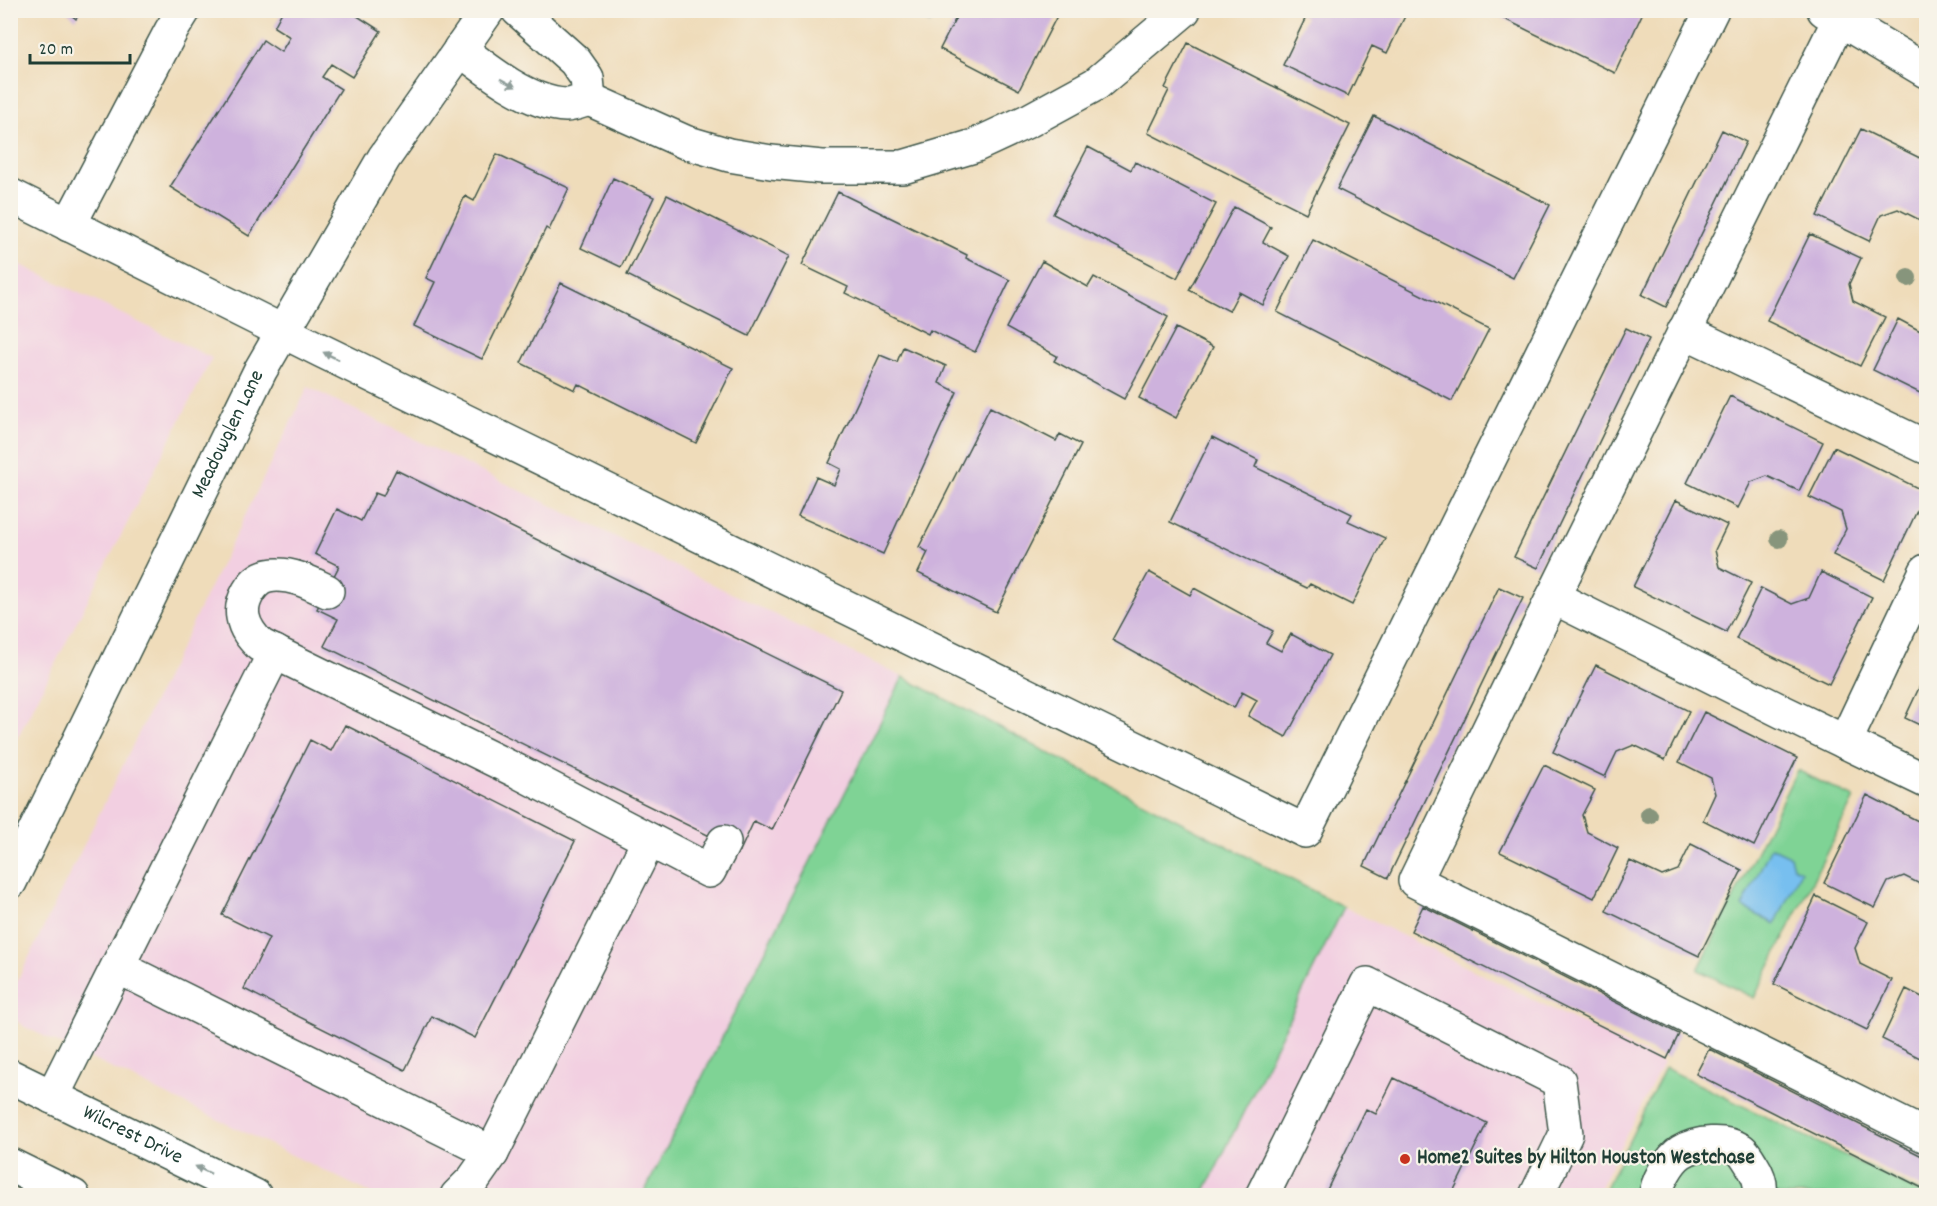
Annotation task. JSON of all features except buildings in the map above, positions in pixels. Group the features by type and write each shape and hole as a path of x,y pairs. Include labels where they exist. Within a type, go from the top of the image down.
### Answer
{"street":[{"path":"69,225 184,10"},
{"name":"Meadowglen Lane","path":"10,882 260,370 384,158 488,10"},
{"path":"518,10 575,61 587,78 589,99"},
{"path":"460,50 495,76 530,95 548,102 568,105 589,99 684,142 729,155 822,167 903,167 974,146 1030,120 1096,84 1184,10"},
{"path":"1926,71 1832,15 1684,331 1415,880 1926,1136"},
{"path":"10,195 283,332 1305,831 1708,20"},
{"path":"1684,331 1926,447"},
{"path":"1845,742 1926,571"},
{"path":"327,591 288,575 266,576 252,587 244,603 243,616 249,633 260,645 519,772 709,871 723,842"},
{"path":"1553,597 1926,781"},
{"path":"52,1097 275,652"},
{"path":"457,1196 473,1180 492,1153 649,840"},
{"path":"118,967 492,1153"},
{"path":"1262,1196 1367,984 1559,1081 1566,1134 1536,1196"},
{"name":"Wilcrest Drive","path":"10,1076 255,1196"},
{"path":"1656,1196 1656,1189 1665,1170 1680,1152 1703,1144 1721,1143 1741,1150 1756,1171 1762,1188 1760,1196"},
{"path":"10,1165 73,1196"}],"shaded area":[{"path":"11,260 212,358 11,750"},
{"path":"308,387 903,677 643,1195 375,1195 25,1027 13,1018 10,996"},
{"path":"1344,907 1663,1063 1596,1195 1203,1196"}],"green space":[{"path":"903,677 1344,907 1203,1195 643,1195"},
{"path":"1797,770 1854,798 1754,998 1698,970"},
{"path":"1665,1068 1926,1195 1602,1196"}],"water":[{"path":"906,11 936,11 930,23"},
{"path":"1771,847 1790,856 1793,867 1801,871 1775,924 1742,907"}],"place":[{"name":"Home2 Suites by Hilton Houston Westchase","path":"1405,1159"}]}
